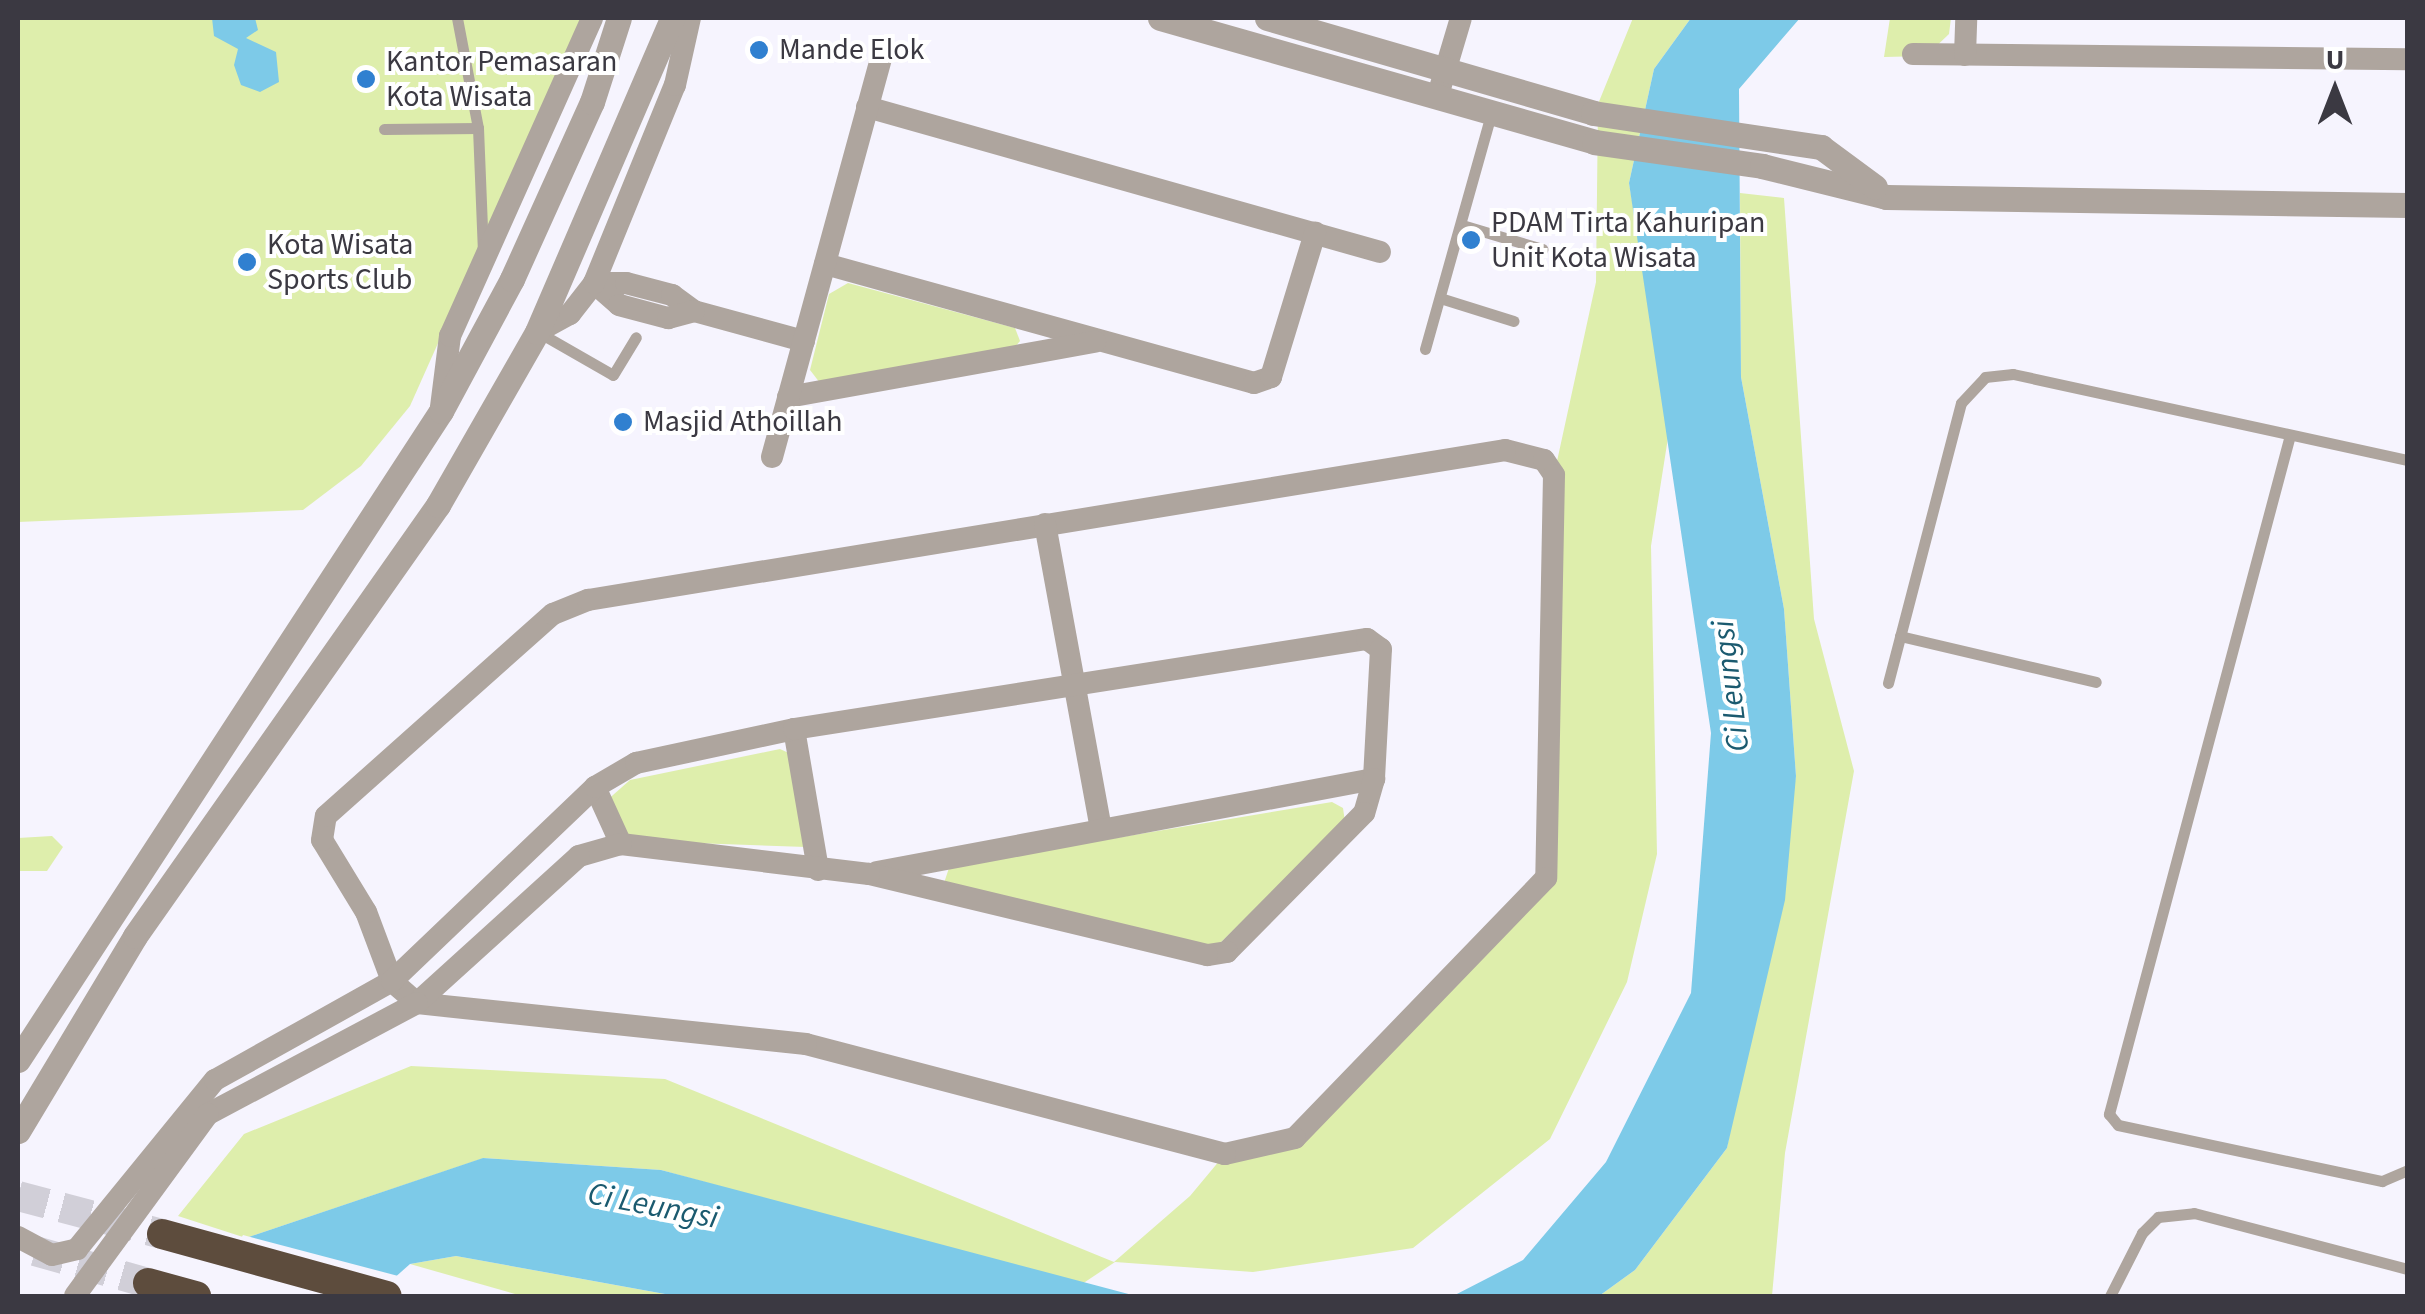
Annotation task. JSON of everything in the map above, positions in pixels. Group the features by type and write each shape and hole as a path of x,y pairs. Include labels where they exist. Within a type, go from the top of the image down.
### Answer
{"highway":[{"path":"162,1234 387,1296"},
{"path":"148,1283 196,1296"}],"street":[{"path":"441,410 446,348 486,268 592,18"},
{"path":"18,1060 441,410 512,279 592,102 619,18"},
{"path":"18,1132 135,936 350,636 438,505 538,332 672,18"},
{"path":"538,332 570,314 594,283 675,85 690,18"},
{"path":"1160,18 1632,146 1762,166 1886,197 2408,205"},
{"path":"1267,18 1593,112 1766,136 1821,148 1886,197"},
{"path":"1438,95 1460,18"},
{"path":"1966,18 1966,55"},
{"path":"772,457 882,51"},
{"path":"1913,54 2408,60"},
{"path":"867,108 1380,252"},
{"path":"824,264 1254,383 1272,377 1315,234"},
{"path":"594,283 626,283 672,296 694,312 804,341"},
{"path":"788,398 1102,340"},
{"path":"1505,450 1544,460 1554,474 1546,878 1296,1138 1225,1154 806,1044 417,1003 392,981 366,912 322,840 326,816 554,614 588,600 1505,450"},
{"path":"1045,524 1101,829"},
{"path":"18,1237 52,1254 77,1248 215,1080 392,981 595,787 636,762 794,729 1368,640 1381,650 1374,779 1364,813 1248,935 1227,952 1208,955 869,874 621,844 579,856 417,1003 208,1114 75,1296"},
{"path":"794,729 818,870"},
{"path":"869,874 1374,779"},
{"path":"595,787 621,844"}],"lane":[{"path":"458,18 478,128 478,237 486,268"},
{"path":"1425,348 1492,111"},
{"path":"384,129 478,128"},
{"path":"1462,225 1542,249"},
{"path":"1440,298 1514,321"},
{"path":"538,332 612,375 636,337"},
{"path":"1888,683 1961,403 1985,377 2013,374 2408,460"},
{"path":"2290,434 2109,1114 2118,1125 2382,1182 2408,1170"},
{"path":"1900,636 2096,682"},
{"path":"2110,1296 2142,1232 2158,1217 2194,1213 2408,1269"}],"green space":[{"name":"Kota Wisata Sports Club","path":"18,18 583,18 410,406 361,466 303,510 18,522"},
{"path":"1633,18 1691,18 1654,69 1629,183 1670,425 1651,546 1657,854 1627,982 1550,1139 1413,1248 1253,1272 1115,1262 1079,1286 661,1170 484,1158 246,1238 178,1216 244,1134 411,1066 665,1079 1114,1262 1190,1196 1225,1154 1296,1138 1546,878 1554,475 1596,282 1598,104"},
{"path":"1890,18 1951,18 1949,34 1926,56 1884,57"},
{"path":"1740,193 1784,198 1814,619 1854,771 1785,1153 1772,1296 1599,1296 1635,1270 1727,1148 1796,776 1784,609 1741,377"},
{"path":"848,283 1015,328 1020,341 1015,347 820,383 810,370 829,294"},
{"path":"780,749 793,755 806,847 607,840 596,810 630,780"},
{"path":"1332,802 1343,808 1345,822 1214,949 943,886 949,868 959,864"},
{"path":"52,836 63,847 47,871 18,871 18,838"},
{"path":"456,1256 676,1296 522,1296 410,1264"}],"water":[{"path":"212,18 255,18 258,30 246,38 276,52 279,82 260,92 241,85 234,65 238,49 214,36"},
{"name":"Ci Leungsi","path":"1691,18 1800,18 1739,89 1741,377 1784,609 1796,776 1785,900 1727,1148 1635,1270 1599,1296 1453,1296 1523,1260 1606,1162 1691,993 1711,733 1629,183 1654,69"},
{"name":"Ci Leungsi","path":"483,1158 661,1170 1136,1296 676,1296 456,1256 410,1264 374,1296 212,1296 246,1238"}],"pier":[{"path":"243,1235 402,1277 381,1296 207,1296"}],"tunnel":[{"path":"18,1196 162,1234"},
{"path":"35,1251 148,1283"}],"place":[{"name":"Mande Elok","path":"759,50"},
{"name":"Kantor Pemasaran Kota Wisata","path":"366,79"},
{"name":"PDAM Tirta Kahuripan Unit Kota Wisata","path":"1471,240"},
{"name":"Kota Wisata Sports Club","path":"247,262"},
{"name":"Masjid Athoillah","path":"623,422"}]}
